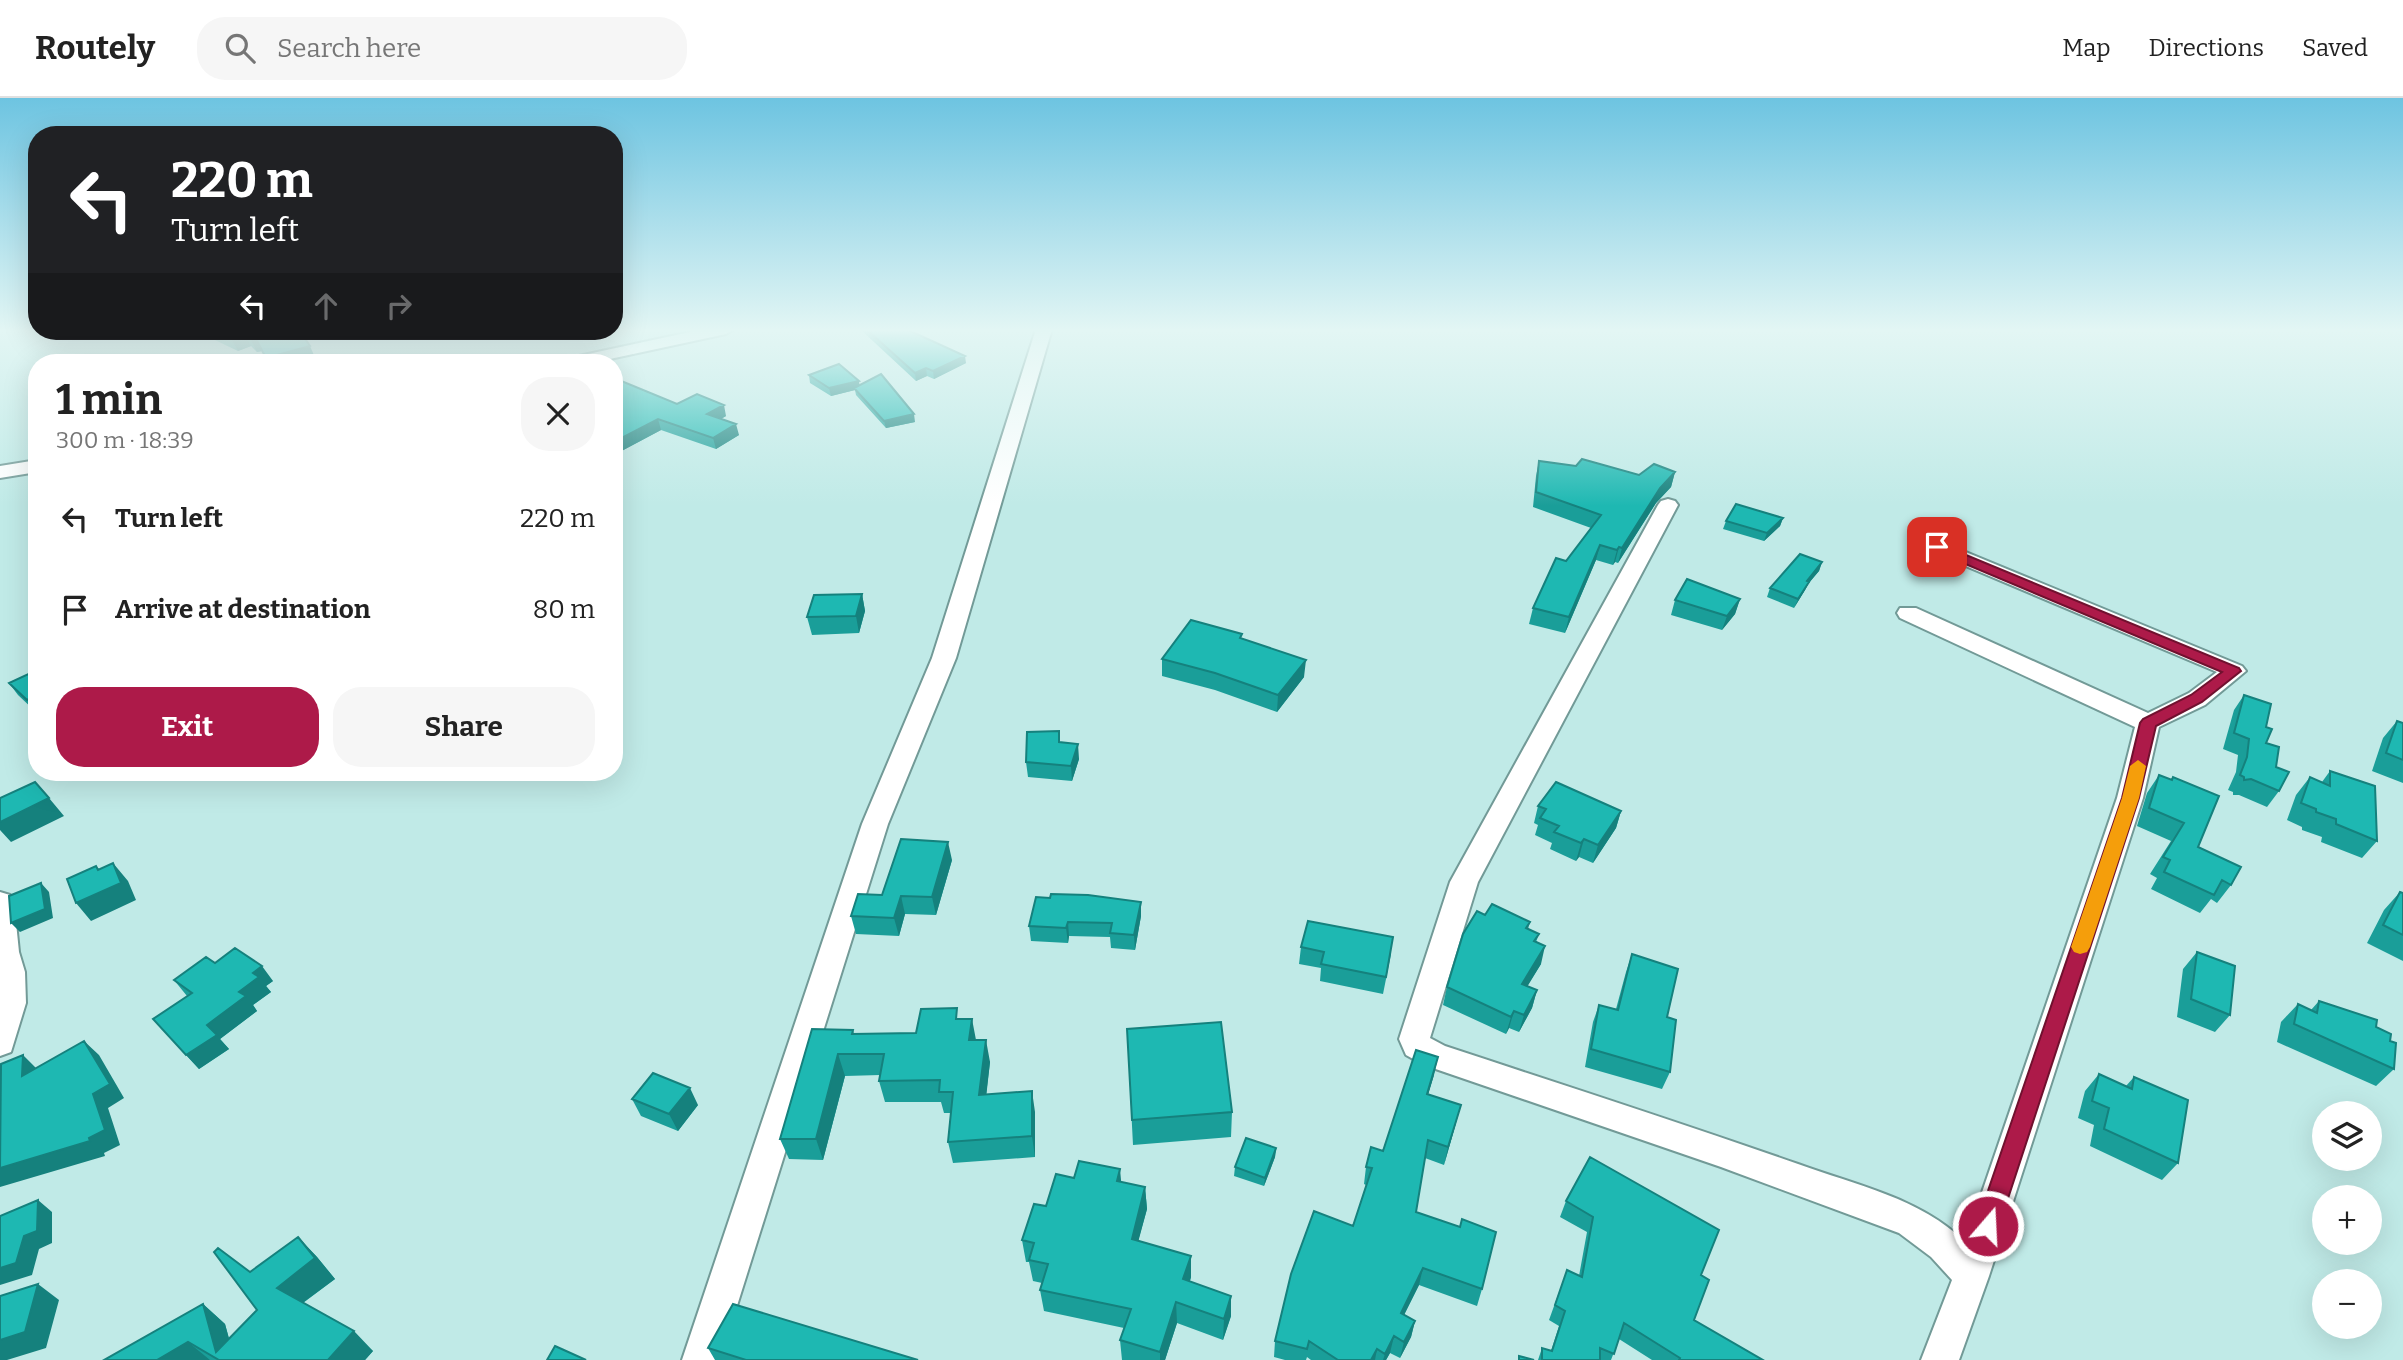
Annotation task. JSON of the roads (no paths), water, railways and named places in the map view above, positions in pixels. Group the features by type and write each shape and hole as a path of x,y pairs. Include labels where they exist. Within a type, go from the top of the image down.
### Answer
{"street":[{"path":"701,1360 875,824 944,658 1026,388"},
{"path":"0,472 28,467"},
{"path":"1668,505 1464,882 1414,1039 1417,1046 1435,1056 1721,1152 1910,1221 1936,1236 1971,1276"},
{"path":"1937,547 2234,671 2197,699 2148,723"},
{"path":"1908,613 2148,723"},
{"path":"1940,1360 1971,1276 2130,798 2148,723"},
{"path":"0,903 4,952 10,972 11,1003 0,1043"}]}
